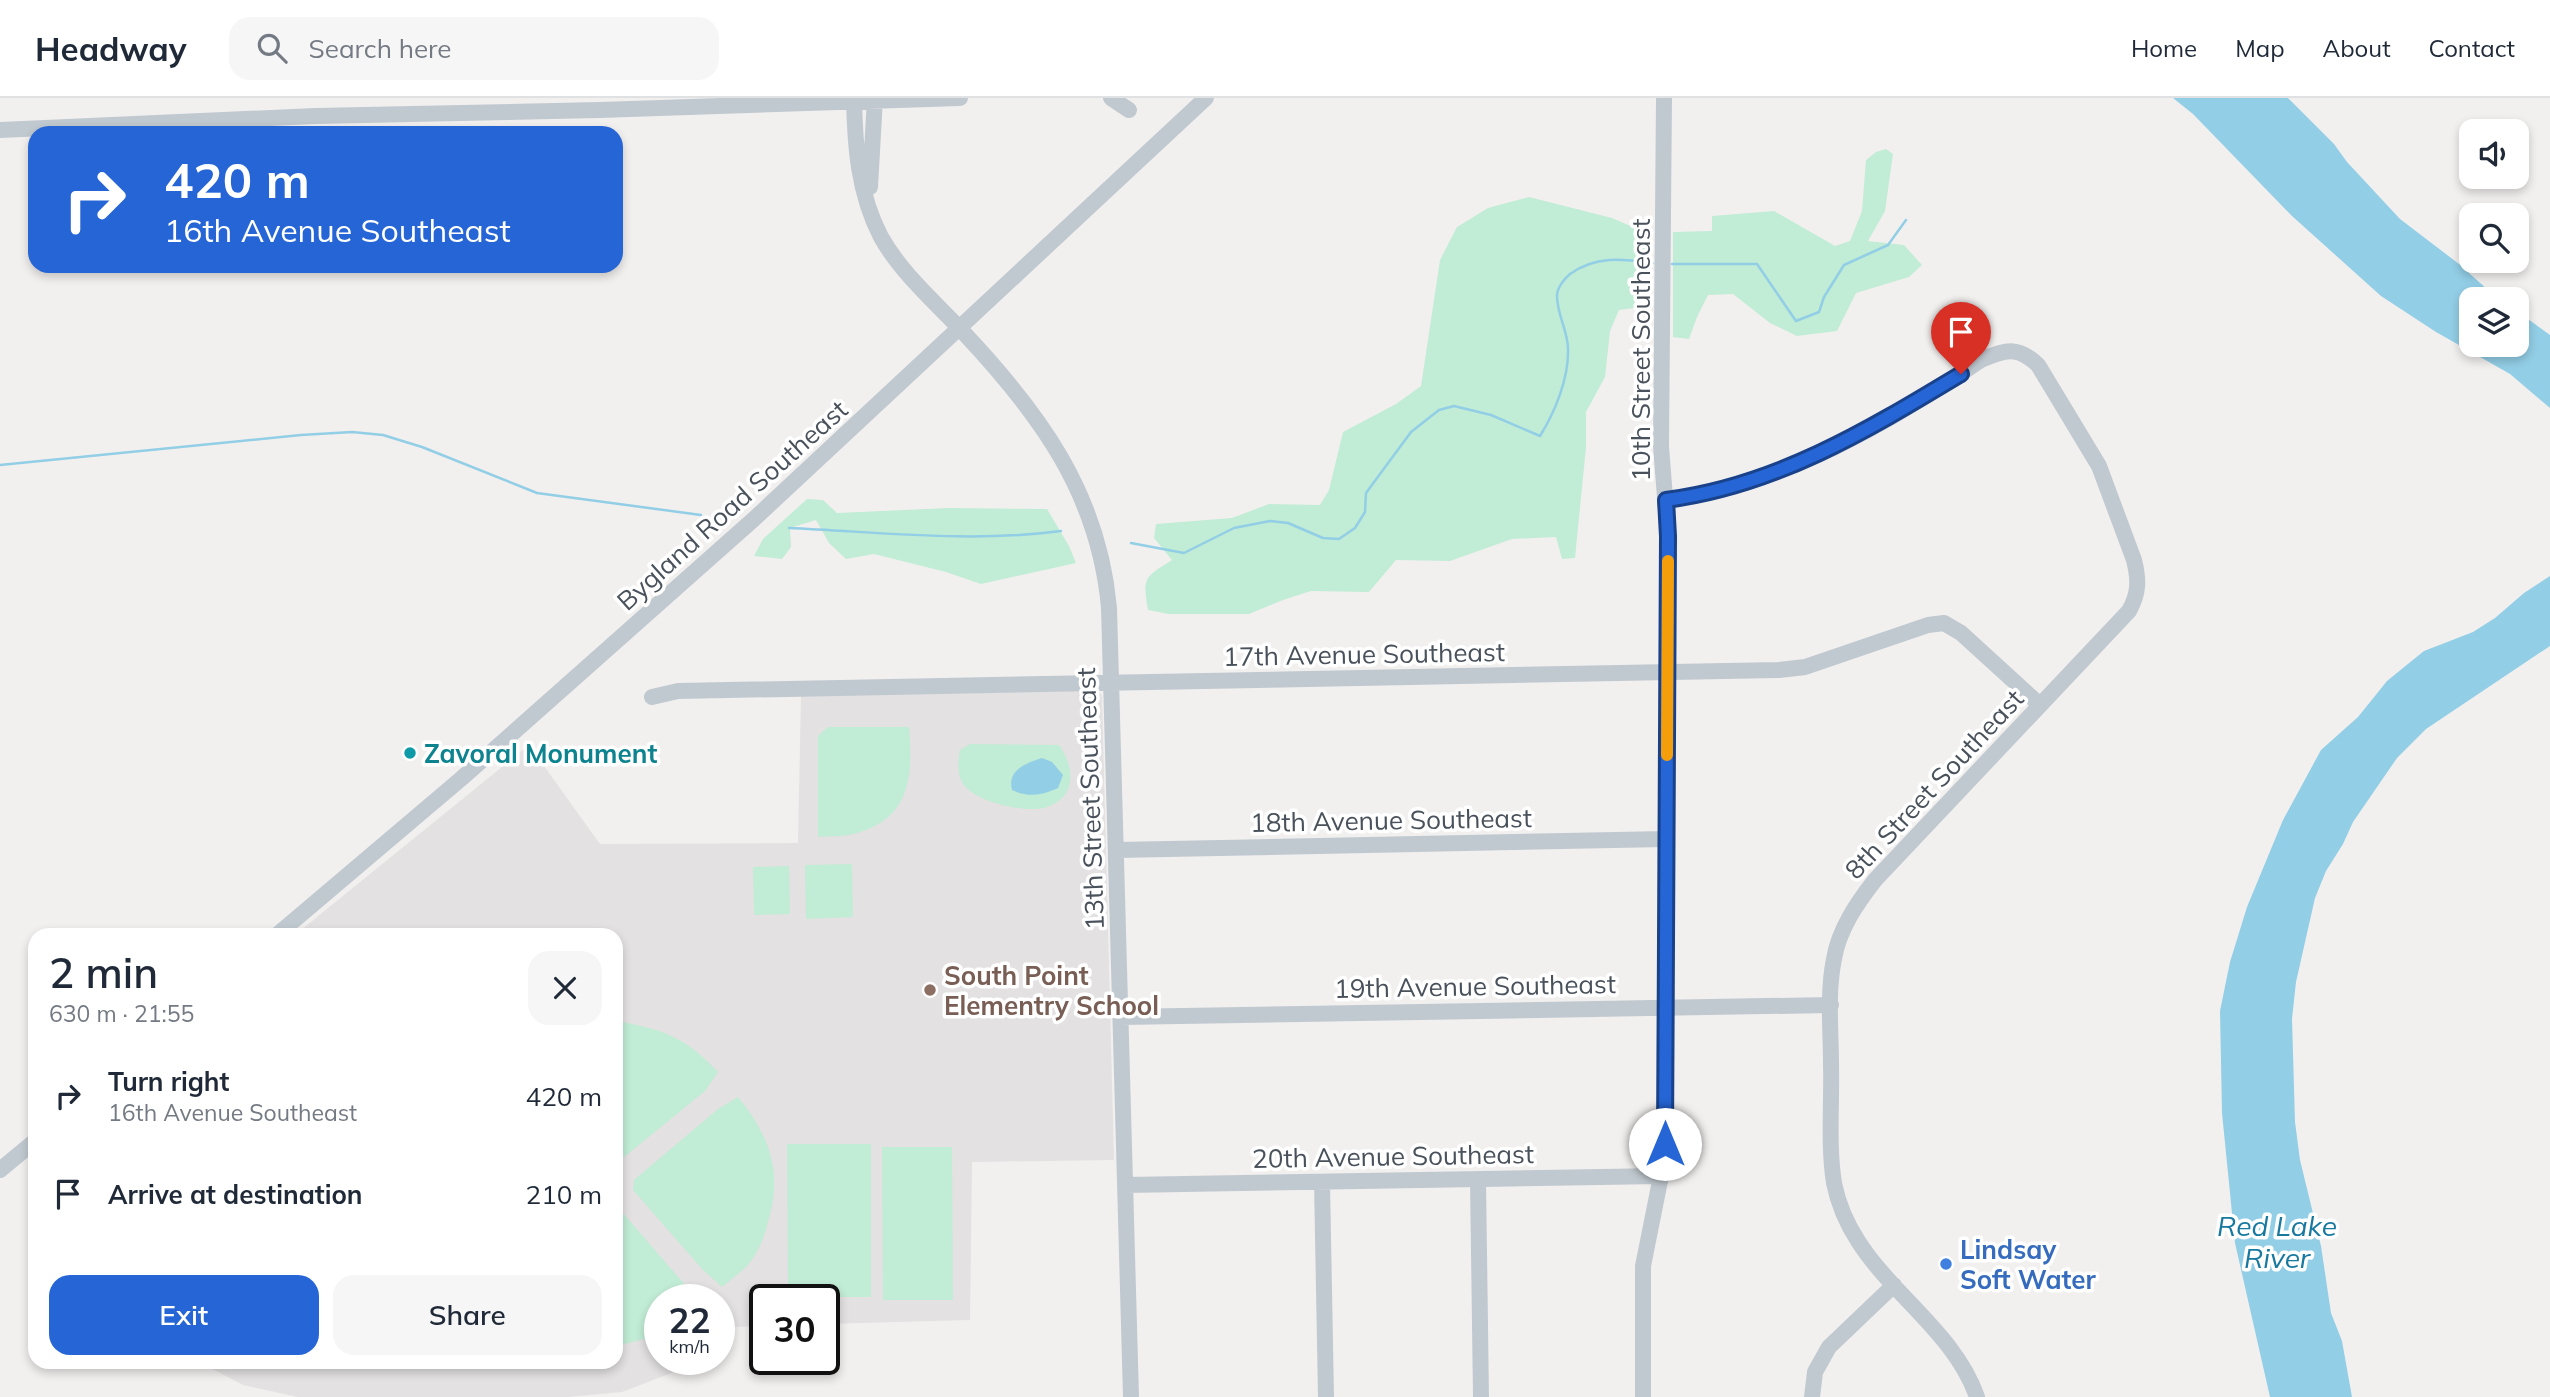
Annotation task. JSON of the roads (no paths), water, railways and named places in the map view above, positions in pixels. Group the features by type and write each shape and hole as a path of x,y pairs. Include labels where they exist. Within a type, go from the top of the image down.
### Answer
{"street":[{"path":"90,126 505,105 960,98"},
{"path":"1111,98 1129,110"},
{"name":"Bygland Road Southeast","path":"285,928 582,673 775,500 1206,98"},
{"name":"10th Street Southeast","path":"1643,1397 1643,1266 1665,1144 1668,536 1661,446 1664,98"},
{"path":"855,99 861,182 872,217"},
{"path":"872,217 869,178 875,99"},
{"path":"0,130 28,129"},
{"name":"13th Street Southeast","path":"872,217 892,254 1031,410 1061,455 1082,497 1098,540 1107,583 1111,684 1131,1397"},
{"name":"8th Street Southeast","path":"1666,500 1742,484 1796,465 1856,435 1981,360 1995,354 2016,351 2027,355 2038,365 2091,450 2103,476 2138,576 2138,589 2129,611 1902,850 1858,901 1838,944 1831,979 1832,1160 1840,1205 1859,1244 1953,1352 1967,1373 1977,1397"},
{"name":"17th Avenue Southeast","path":"652,697 678,691 1111,684 1805,667 1928,625 1944,623 1961,634 2040,705"},
{"name":"18th Avenue Southeast","path":"1116,850 1666,839"},
{"name":"19th Avenue Southeast","path":"1121,1017 1831,1005"},
{"path":"0,1170 28,1147"},
{"name":"20th Avenue Southeast","path":"1125,1185 1661,1176"},
{"path":"1478,1180 1481,1397"},
{"path":"1322,1182 1326,1397"},
{"path":"1812,1397 1815,1372 1829,1347 1894,1285"}],"water":[{"path":"2173,98 2288,98 2334,144 2347,162 2400,219 2459,264 2459,273 2469,273 2485,287 2459,287 2459,345 2381,296 2292,216 2193,114"},
{"path":"2529,320 2550,335 2550,408 2510,374 2480,357 2529,357"},
{"name":"Red Lake River","path":"2550,576 2550,646 2426,729 2397,758 2353,822 2326,871 2315,898 2296,982 2292,1019 2295,1122 2300,1160 2321,1246 2331,1313 2342,1341 2352,1397 2270,1397 2235,1243 2222,1113 2220,1011 2230,962 2247,907 2283,820 2321,750 2358,717 2387,681 2424,651 2473,632"},
{"path":"1042,758 1052,762 1063,775 1058,788 1035,795 1012,790 1012,777 1015,772"}],"waterway":[{"path":"1672,264 1757,264 1796,321 1819,312 1824,297 1844,265 1888,245 1906,220"},
{"path":"1131,543 1184,553 1234,528 1270,521 1288,523 1323,538 1339,539 1355,528 1365,512 1366,493 1411,432 1439,410 1454,406 1491,415 1540,436 1556,406 1568,360 1568,342 1557,296 1561,284 1580,268 1600,261 1653,263"},
{"path":"0,465 352,432 383,435 422,447 537,493 701,515"},
{"path":"789,528 959,536 1061,531"}],"place":[{"name":"Zavoral Monument","path":"410,753"},
{"name":"South Point Elementry School","path":"930,990"},
{"name":"Lindsay Soft Water","path":"1946,1264"}]}
